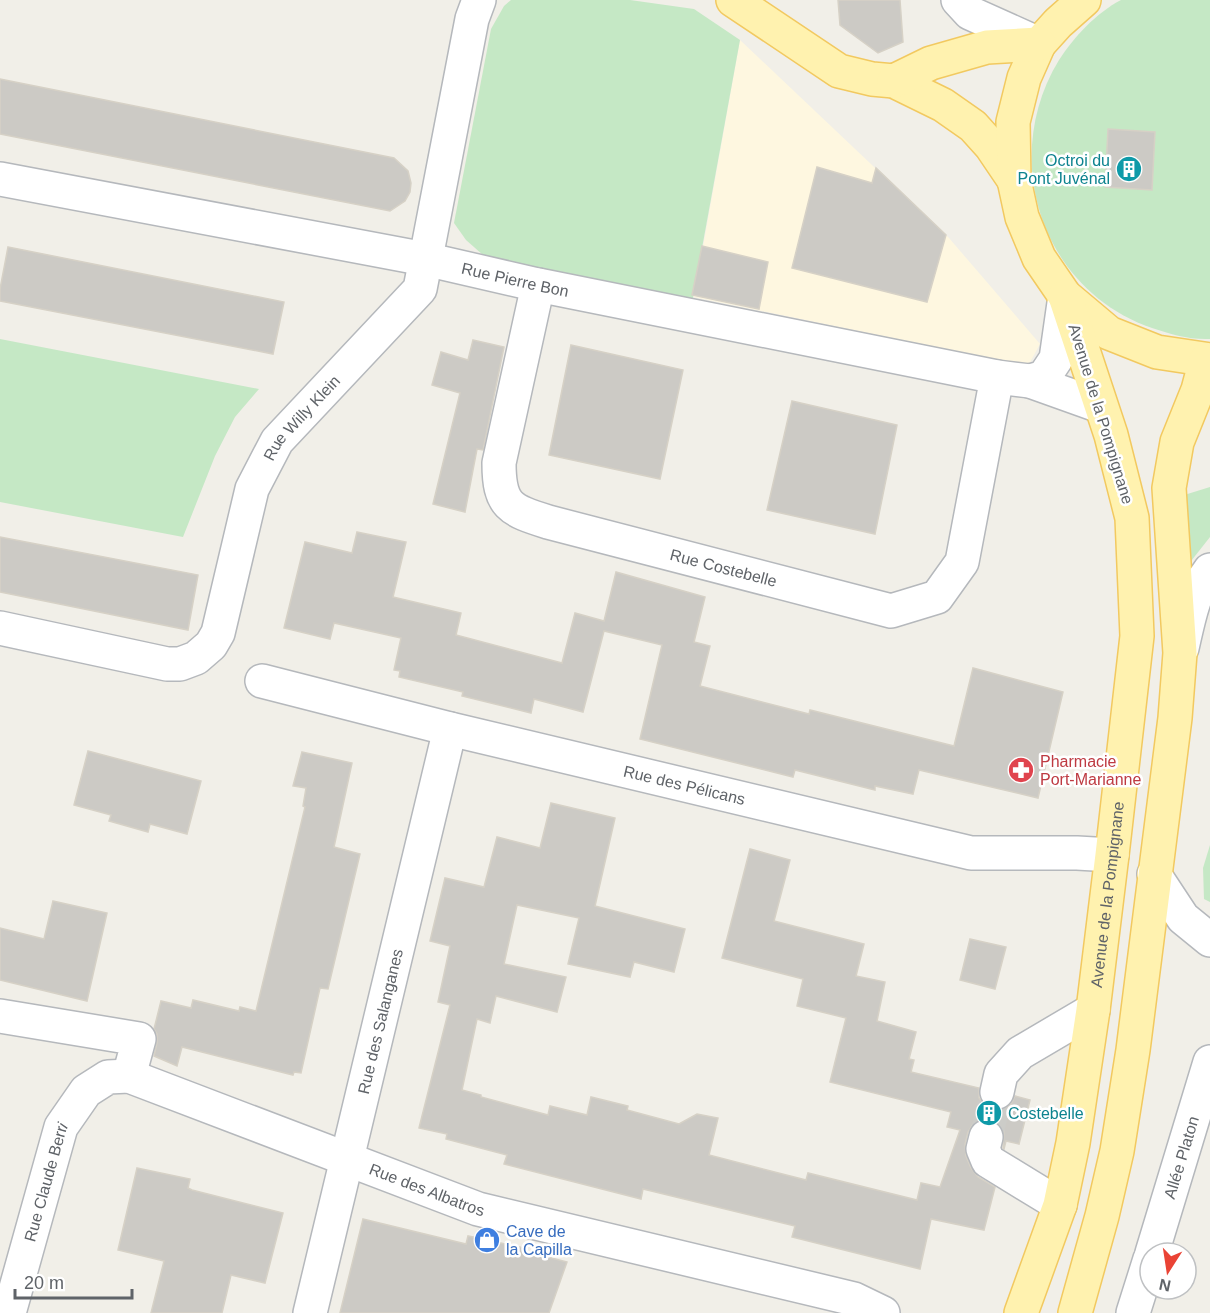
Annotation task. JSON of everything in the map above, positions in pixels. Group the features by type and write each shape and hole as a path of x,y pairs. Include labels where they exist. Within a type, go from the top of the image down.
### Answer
{"main road":[{"path":"733,0 839,71 872,79 894,81 936,101 973,126 991,146 1014,180"},
{"path":"1075,1313 1118,1151 1133,1050 1175,718 1180,653 1169,488 1177,442 1208,360 1157,352 1108,333 1065,296 1040,258 1022,217 1014,180 1013,122 1024,78 1039,44 1084,0"},
{"path":"894,81 931,63 987,47 1039,44"},
{"name":"Avenue de la Pompignane","path":"1021,1313 1060,1205 1073,1143 1093,1010 1137,636 1132,518 1111,435 1065,296"}],"street":[{"name":"Rue Willy Klein","path":"0,628 167,664 180,664 196,658 212,645 225,610 252,489 277,441 420,289 472,19 479,0"},
{"path":"958,0 970,13 1039,44"},
{"name":"Rue Pierre Bon","path":"0,179 425,259 538,285 997,377 1030,381 1100,406"},
{"name":"Rue Costebelle","path":"538,285 499,463 499,483 505,501 525,515 548,522 891,611 937,597 962,562 997,377"},
{"path":"1030,381 1044,378 1056,359 1065,296"},
{"path":"1180,653 1190,612 1204,578 1210,570"},
{"name":"Rue des Pélicans","path":"262,681 450,729 971,853 1112,855"},
{"name":"Rue des Salanganes","path":"310,1313 450,729"},
{"path":"1154,874 1183,918 1210,940"},
{"path":"997,1092 1001,1074 1020,1053 1093,1010"},
{"path":"0,1016 139,1039 129,1076"},
{"name":"Allée Platon","path":"1156,1241 1209,1071"},
{"name":"Rue des Albatros","path":"129,1076 478,1209 854,1299 883,1313"},
{"name":"Rue Claude Berri","path":"9,1313 61,1126 86,1091 108,1077 129,1076"},
{"path":"986,1137 983,1149 988,1161 1060,1205"},
{"path":"1133,1313 1138,1297"}],"shaded area":[{"path":"740,40 949,238 1040,344 1028,366 694,297"}],"green space":[{"path":"511,0 630,0 694,9 740,40 692,303 514,265 483,255 466,240 454,223 491,29 504,6"},
{"path":"1121,0 1210,0 1210,339 1188,338 1152,328 1114,310 1082,284 1058,252 1041,216 1033,178 1033,138 1041,98 1059,60 1072,43 1086,26"},
{"path":"0,339 259,389 235,417 215,456 183,537 0,502"},
{"path":"1210,487 1210,537 1184,570 1181,496"},
{"path":"1210,845 1210,902 1204,899 1203,868"}],"building":[{"path":"838,0 900,0 903,42 878,53 840,25"},
{"path":"0,79 394,158 408,171 411,183 410,192 405,201 390,211 0,134"},
{"name":"Octroi du Pont Juvénal","path":"1108,129 1155,132 1152,190 1105,187"},
{"path":"817,167 872,183 876,168 946,235 927,302 792,268"},
{"path":"702,246 768,262 759,309 692,295"},
{"path":"8,247 284,302 273,354 0,301"},
{"path":"473,340 504,347 483,450 477,449 465,512 433,504 460,393 432,385 441,352 468,360"},
{"path":"571,345 683,370 660,479 549,455"},
{"path":"792,401 897,425 875,534 767,510"},
{"path":"357,532 406,542 393,597 461,613 456,635 562,663 575,613 604,621 616,572 705,597 694,642 710,646 700,686 809,714 810,710 954,746 973,668 1063,692 1038,798 919,770 913,794 875,786 875,790 795,770 793,777 640,739 662,645 604,631 583,712 534,699 531,713 462,696 463,692 399,677 400,671 394,670 401,638 334,623 330,639 284,628 305,542 352,553"},
{"path":"0,537 198,575 188,630 0,592"},
{"path":"88,751 201,781 187,834 150,824 148,832 109,821 111,815 74,805"},
{"path":"302,752 352,763 334,847 360,854 328,989 320,988 301,1073 294,1072 293,1075 182,1047 177,1066 154,1056 157,1034 154,1029 161,1001 191,1008 193,1000 239,1011 240,1007 256,1011 305,807 303,806 306,788 293,786"},
{"path":"551,803 615,818 595,906 685,929 674,972 634,962 630,977 568,964 579,918 517,905 504,964 566,977 557,1012 496,996 490,1023 477,1019 462,1090 548,1115 550,1106 587,1115 591,1097 628,1106 627,1110 679,1124 697,1114 718,1118 709,1155 806,1180 808,1173 917,1200 921,1183 940,1187 960,1130 947,1127 951,1112 830,1082 846,1018 797,1006 803,979 722,958 750,849 790,860 774,921 864,944 856,976 885,982 877,1021 916,1032 909,1059 914,1060 911,1072 979,1088 979,1098 985,1106 992,1110 1003,1110 1011,1104 1015,1096 1030,1100 1019,1144 1006,1141 1004,1149 1004,1131 999,1123 990,1119 981,1119 973,1124 968,1132 965,1144 966,1156 971,1168 978,1177 995,1187 984,1230 931,1219 920,1269 792,1237 795,1226 643,1189 641,1199 504,1164 507,1155 446,1139 447,1134 419,1128 450,1005 438,1002 450,946 430,941 445,878 484,887 497,837 540,848"},
{"path":"53,901 107,913 87,1001 0,980 0,928 44,939"},
{"path":"970,939 1006,947 995,989 960,980"},
{"path":"137,1168 190,1179 188,1188 192,1190 283,1213 265,1283 231,1275 222,1313 151,1313 164,1261 118,1250"},
{"path":"363,1219 466,1244 468,1236 524,1248 525,1251 567,1262 549,1313 340,1313"}],"tunnel":[{"path":"986,1137 997,1092"}],"place":[{"name":"Octroi du Pont Juvénal","path":"1129,169"},
{"name":"Pharmacie Port-Marianne","path":"1021,770"},
{"name":"Costebelle","path":"989,1113"},
{"name":"Cave de la Capilla","path":"487,1240"}]}
